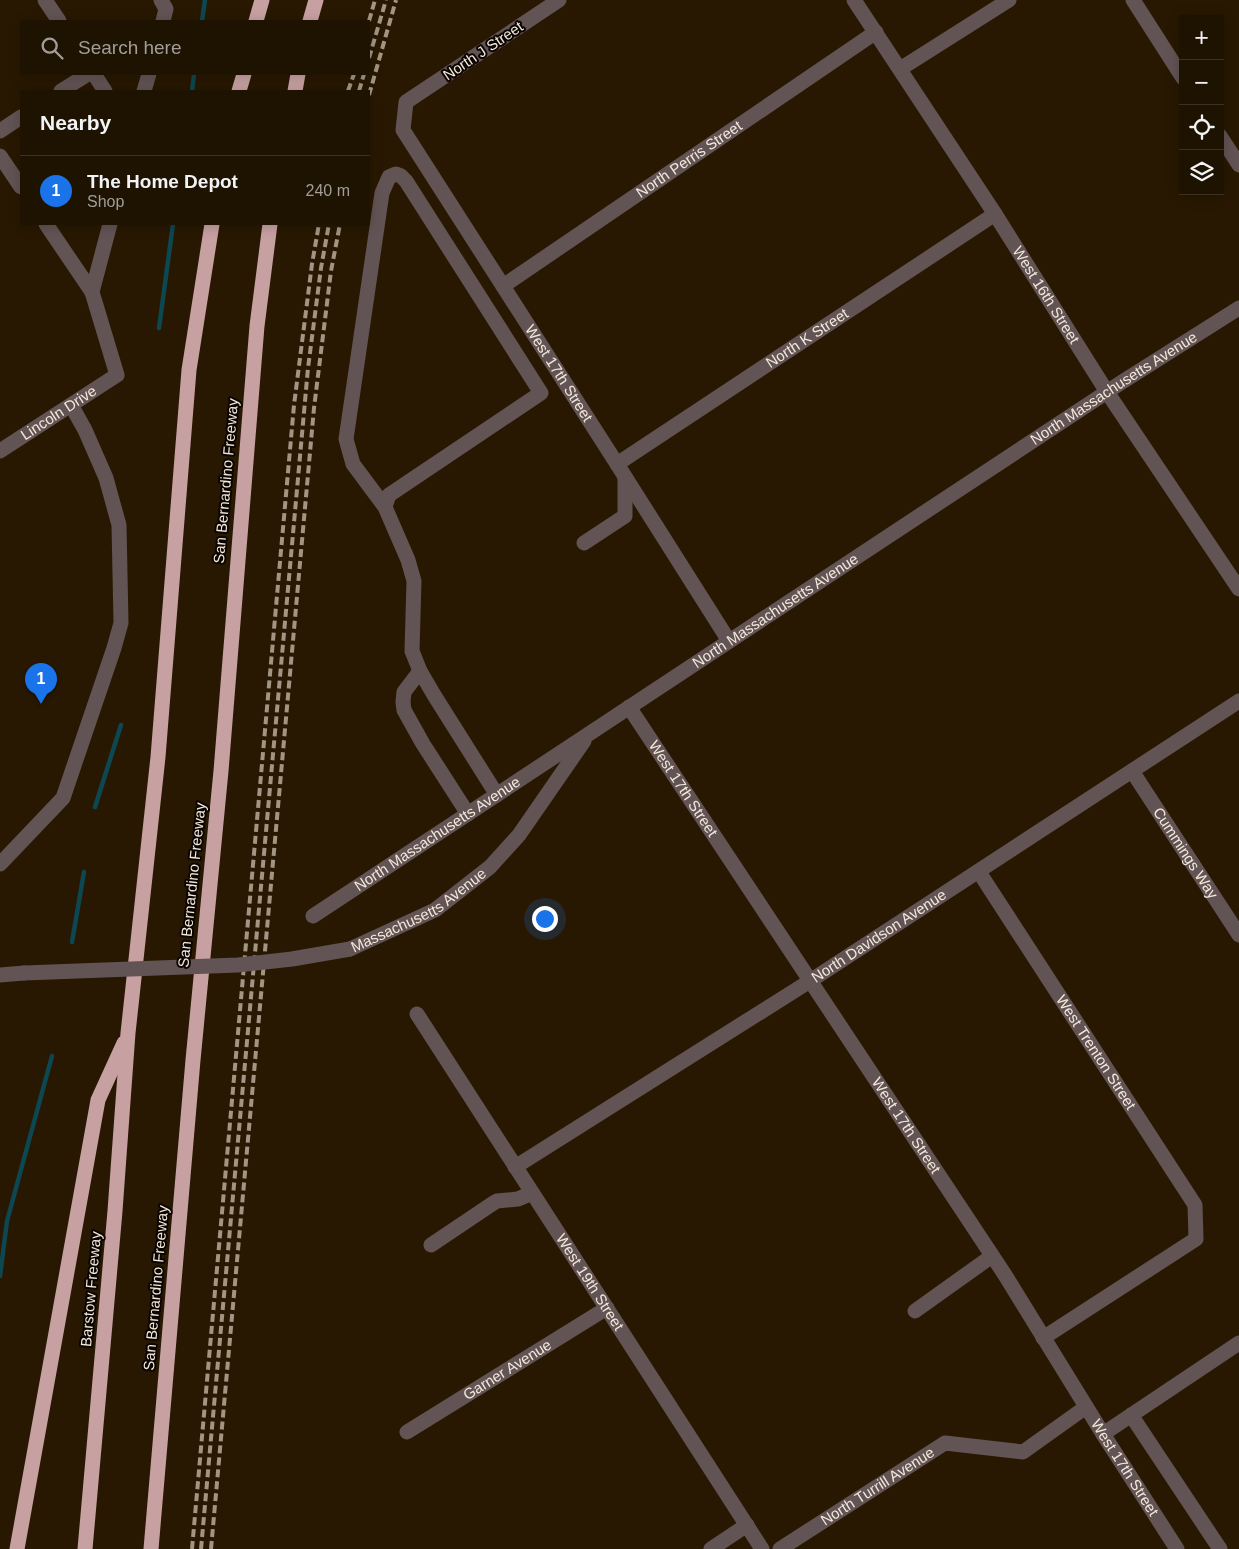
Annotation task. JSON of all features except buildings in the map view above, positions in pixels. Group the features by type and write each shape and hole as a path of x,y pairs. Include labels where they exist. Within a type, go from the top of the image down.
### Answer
{"highway":[{"path":"256,20 262,0"},
{"path":"310,20 316,0"},
{"path":"240,90 244,75"},
{"path":"294,90 298,75"},
{"path":"18,1549 98,1100 128,1032 158,757 189,370 212,225"},
{"name":"San Bernardino Freeway","path":"151,1549 193,1060 221,771 256,326 270,225"},
{"name":"Barstow Freeway","path":"85,1549 115,1211 128,1032"}],"street":[{"path":"46,0 58,20"},
{"path":"161,0 166,9 162,20"},
{"name":"North J Street","path":"406,102 559,0"},
{"name":"West 16th Street","path":"854,0 995,214 1108,392 1239,589"},
{"path":"900,69 1009,0"},
{"path":"1133,0 1179,72"},
{"name":"North Perris Street","path":"503,286 876,32"},
{"path":"63,90 86,75"},
{"path":"95,75 104,90"},
{"path":"144,90 149,75"},
{"name":"West 17th Street","path":"406,102 403,130 729,641"},
{"path":"0,131 20,118"},
{"path":"1224,142 1239,165"},
{"path":"0,156 20,186"},
{"path":"385,507 389,495 541,393 406,181 396,174 389,177 382,193 346,439 353,464 385,507 408,560 414,582 412,651 420,671 497,795"},
{"name":"North K Street","path":"621,470 995,214"},
{"path":"47,225 92,292"},
{"path":"92,292 110,225"},
{"name":"Lincoln Drive","path":"0,451 117,375 92,292"},
{"name":"North Massachusetts Avenue","path":"313,916 1108,392 1239,308"},
{"path":"0,864 62,798 121,623 118,525 106,478 85,430 71,405"},
{"path":"584,543 626,516 621,470"},
{"path":"420,671 404,692 404,710 468,814"},
{"name":"North Davidson Avenue","path":"515,1166 810,981 1239,701"},
{"name":"West 17th Street","path":"629,707 992,1256 1177,1549"},
{"name":"Massachusetts Avenue","path":"0,974 238,965 292,959 350,949 435,910 490,867 519,835 588,735"},
{"name":"Cummings Way","path":"1132,771 1239,935"},
{"name":"West Trenton Street","path":"978,872 1195,1205 1196,1239 1043,1338"},
{"name":"West 19th Street","path":"417,1014 762,1549"},
{"path":"431,1244 492,1204 532,1193"},
{"path":"915,1311 992,1256"},
{"name":"Garner Avenue","path":"407,1432 607,1308"},
{"path":"1103,1434 1239,1343"},
{"name":"North Turrill Avenue","path":"780,1549 944,1443 1023,1452 1086,1407"},
{"path":"1131,1415 1220,1549"},
{"path":"711,1549 747,1525"}],"waterway":[{"path":"202,20 205,0"},
{"path":"192,90 194,75"},
{"path":"159,328 173,225"},
{"path":"95,807 121,725"},
{"path":"72,942 84,872"},
{"path":"0,1276 7,1221 52,1056"}],"railway":[{"path":"369,20 375,0"},
{"path":"370,55 386,0"},
{"path":"370,91 396,0"},
{"path":"348,90 354,75"},
{"path":"359,90 364,75"},
{"path":"192,1549 294,405 319,225"},
{"path":"201,1549 308,368 321,268 329,225"},
{"path":"211,1549 314,408 331,271 340,225"}],"place":[{"name":"The Home Depot","path":"41,704"}]}
